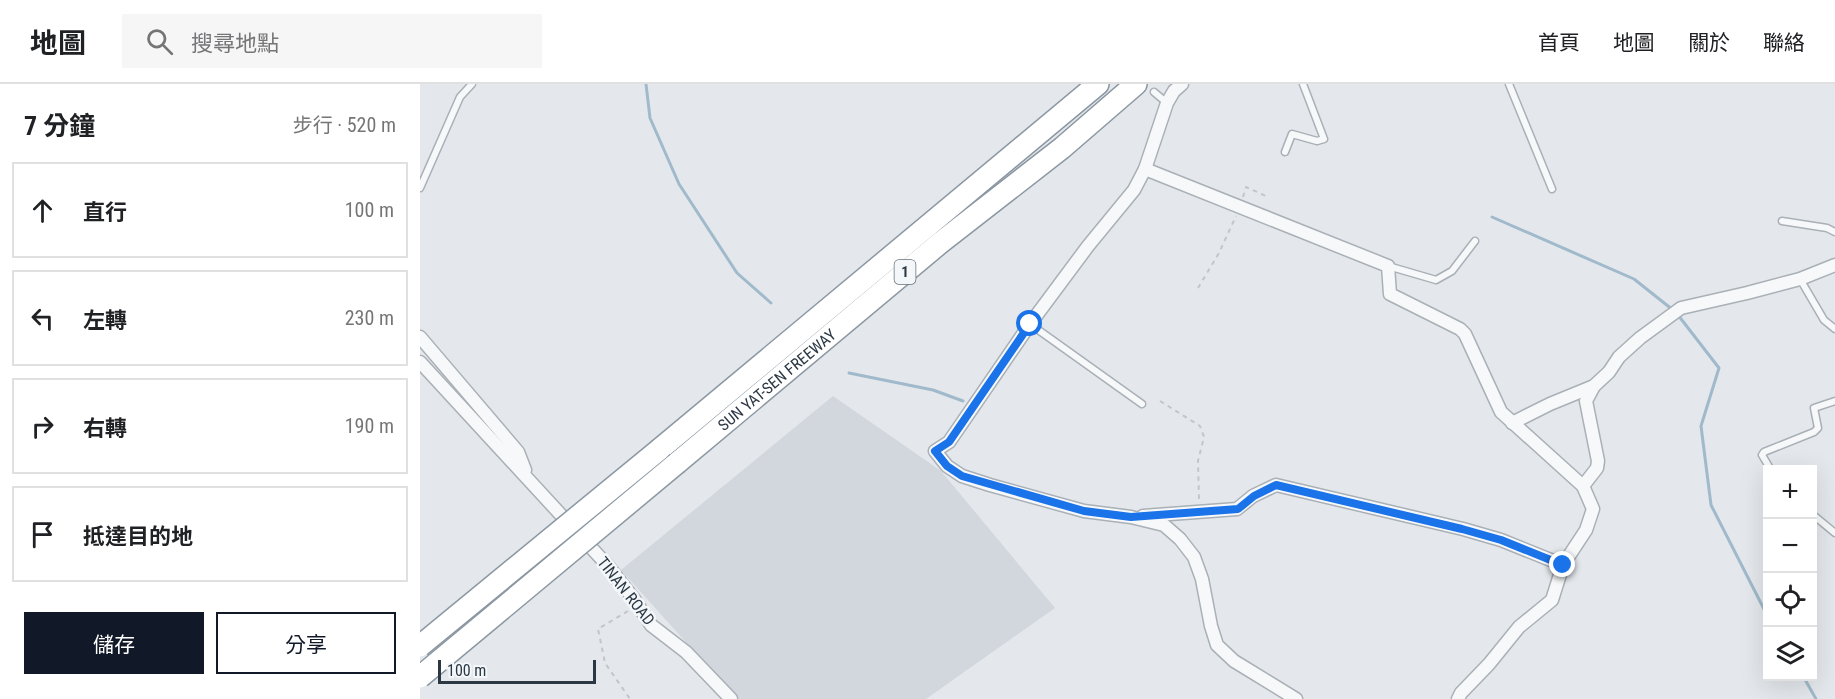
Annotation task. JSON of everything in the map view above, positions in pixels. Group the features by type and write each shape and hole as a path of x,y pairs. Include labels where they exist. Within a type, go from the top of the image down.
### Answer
{"highway":[{"name":"SUN YAT-SEN FREEWAY","path":"420,646 1098,84"},
{"name":"SUN YAT-SEN FREEWAY","path":"420,677 940,243 1062,148 1146,87"}],"street":[{"path":"1182,84 1174,91 1167,103 1145,169 1134,190 1094,238 1030,324 949,442 935,451 947,466 962,476 1084,511 1131,517 1164,525 1180,538 1194,557 1202,579 1217,645 1234,661 1296,699"},
{"path":"1145,169 1388,266 1390,294 1460,329 1465,334 1501,412 1583,486 1593,509 1586,530 1563,565 1552,600 1519,627 1458,699"},
{"path":"1583,486 1597,468 1598,461 1586,401 1594,386 1609,372 1619,357 1640,338 1681,308 1800,279 1835,265"},
{"name":"TINAN ROAD","path":"420,337 518,452 528,477"},
{"name":"TINAN ROAD","path":"420,362 609,567 634,598 651,625 686,652 731,699"},
{"path":"1512,423 1594,386"},
{"path":"1131,517 1238,509 1254,496 1276,485 1462,529 1501,540 1563,565"}],"lane":[{"path":"420,188 460,97 472,84"},
{"path":"1285,152 1292,134 1317,141 1324,139 1303,84"},
{"path":"1509,84 1552,189"},
{"path":"1146,87 1167,103"},
{"path":"1782,220 1827,228 1835,232"},
{"path":"1388,266 1436,280 1452,271 1475,241"},
{"path":"1800,279 1824,320 1835,329"},
{"path":"1030,324 1142,404"},
{"path":"1768,465 1761,455 1764,452 1814,432 1818,428 1814,408 1835,401"},
{"path":"1817,518 1835,533"}],"path":[{"path":"1198,288 1219,253 1240,207 1246,187 1266,196"},
{"path":"1160,401 1200,426 1204,437 1198,461 1199,512"},
{"path":"630,699 604,663 598,629 630,610 634,598"}],"shaded area":[{"path":"833,396 941,471 1055,608 926,699 737,699 621,570"}],"waterway":[{"path":"646,84 650,118 679,184 737,273 771,303"},
{"path":"1492,217 1634,279 1673,310"},
{"path":"1678,315 1719,368 1701,426 1711,505 1763,607"},
{"path":"849,373 933,390 963,401"},
{"path":"1806,681 1816,699"}],"route":[{"path":"1030,324 949,442 935,451 947,466 962,476 1084,511 1131,517 1238,509 1254,496 1276,485 1462,529 1501,540 1563,565"}]}
